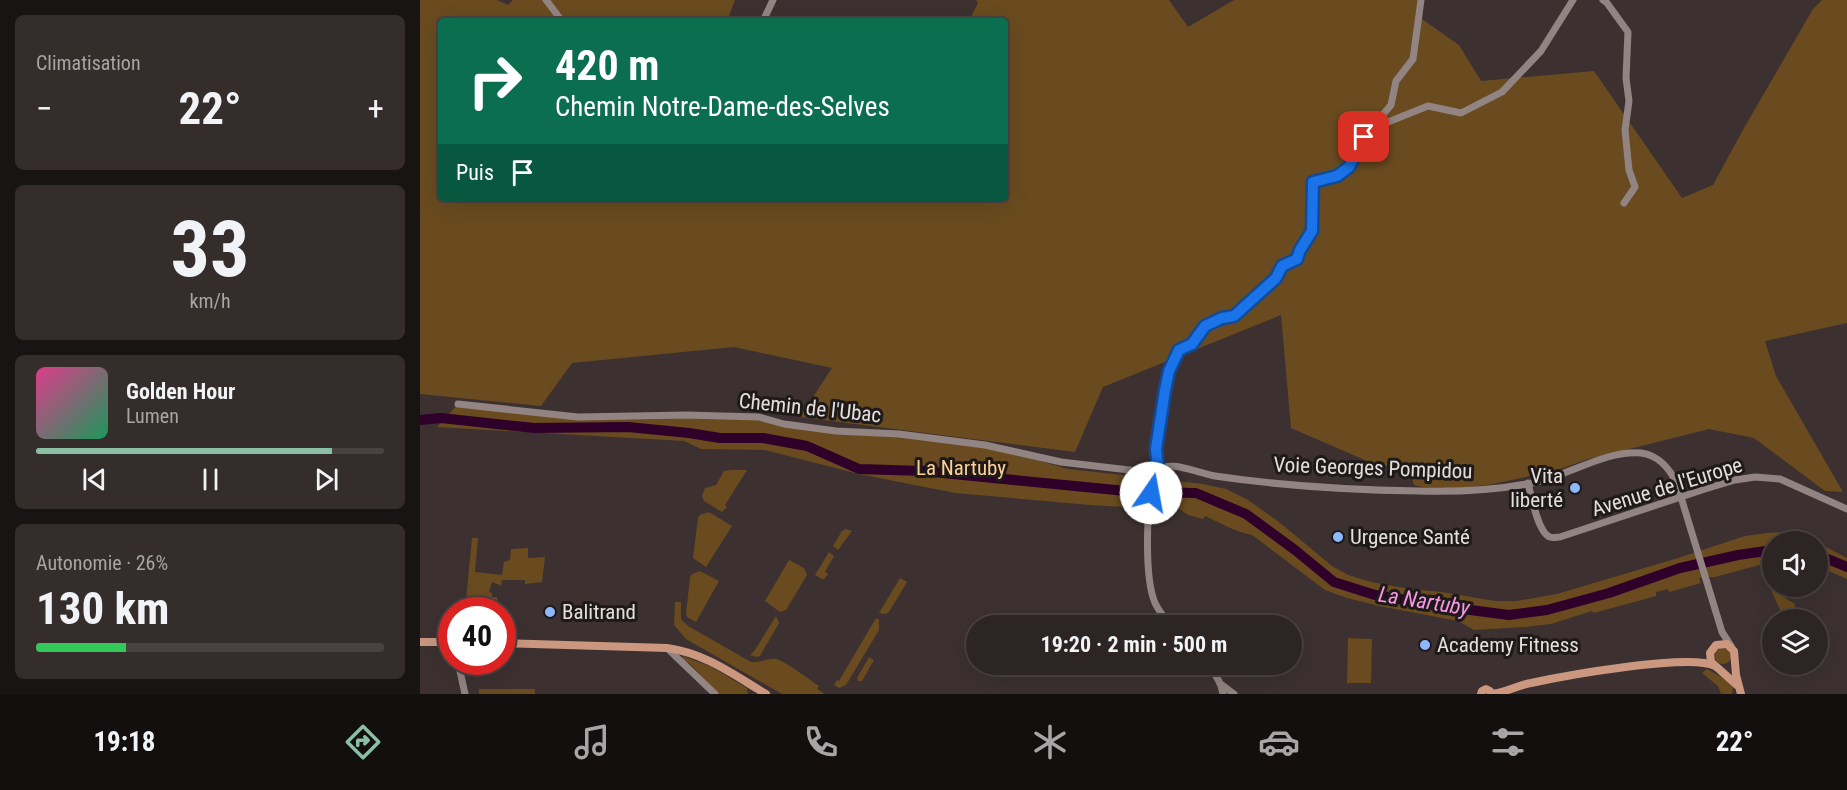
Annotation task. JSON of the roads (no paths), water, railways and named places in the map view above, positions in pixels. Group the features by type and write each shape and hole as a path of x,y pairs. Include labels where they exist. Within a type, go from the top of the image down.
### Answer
{"main road":[{"path":"420,642 438,642"},
{"path":"516,643 683,650 710,660 766,694"},
{"path":"1685,662 1725,643 1732,647 1736,655 1740,690"},
{"path":"1713,649 1710,660 1740,690"},
{"path":"1481,694 1486,689 1491,694 1498,693 1527,683 1560,677 1685,662 1727,668 1735,661"}],"street":[{"path":"546,0 560,18"},
{"path":"764,18 773,0"},
{"path":"1164,615 1156,604 1150,585 1149,508 1156,473 1156,449 1169,371 1179,350 1192,344 1205,326 1222,318 1234,316 1276,278 1282,266 1297,259 1312,231 1313,182 1337,176 1349,167 1364,137 1391,105 1396,81 1413,59 1421,0"},
{"path":"1371,129 1428,106 1461,113 1502,92 1541,51 1573,0"},
{"path":"1602,0 1607,3 1629,32 1626,78 1629,101 1625,130 1629,170 1635,187 1624,203"},
{"name":"Chemin de l'Ubac","path":"458,404 578,417 686,415 759,417 784,424 836,431 899,434 985,445 1061,462 1156,473"},
{"name":"Voie Georges Pompidou","path":"1156,473 1164,466 1181,467 1208,475 1273,483 1460,491 1528,483 1616,455 1643,453 1655,458 1671,472 1681,497 1722,632 1732,647"},
{"name":"Avenue de l'Europe","path":"1528,483 1541,527 1545,534 1551,537 1560,537 1735,480 1755,477 1780,479 1847,509"},
{"path":"1713,649 1722,632"},
{"path":"666,648 715,694"},
{"path":"461,675 465,694"},
{"path":"1215,675 1222,685 1234,694"},
{"path":"1222,685 1223,694"}],"waterway":[{"name":"La Nartuby","path":"420,420 441,418 534,428 628,427 720,438 763,438 807,446 859,469 923,471 1136,492 1196,493 1246,514 1334,582 1375,595 1509,615 1547,610 1609,593 1680,568 1762,552"},
{"name":"La Nartuby","path":"1828,559 1847,567"}],"place":[{"name":"Vita liberté","path":"1575,488"},
{"name":"Urgence Santé","path":"1338,537"},
{"name":"Balitrand","path":"550,612"},
{"name":"Academy Fitness","path":"1425,645"}]}
